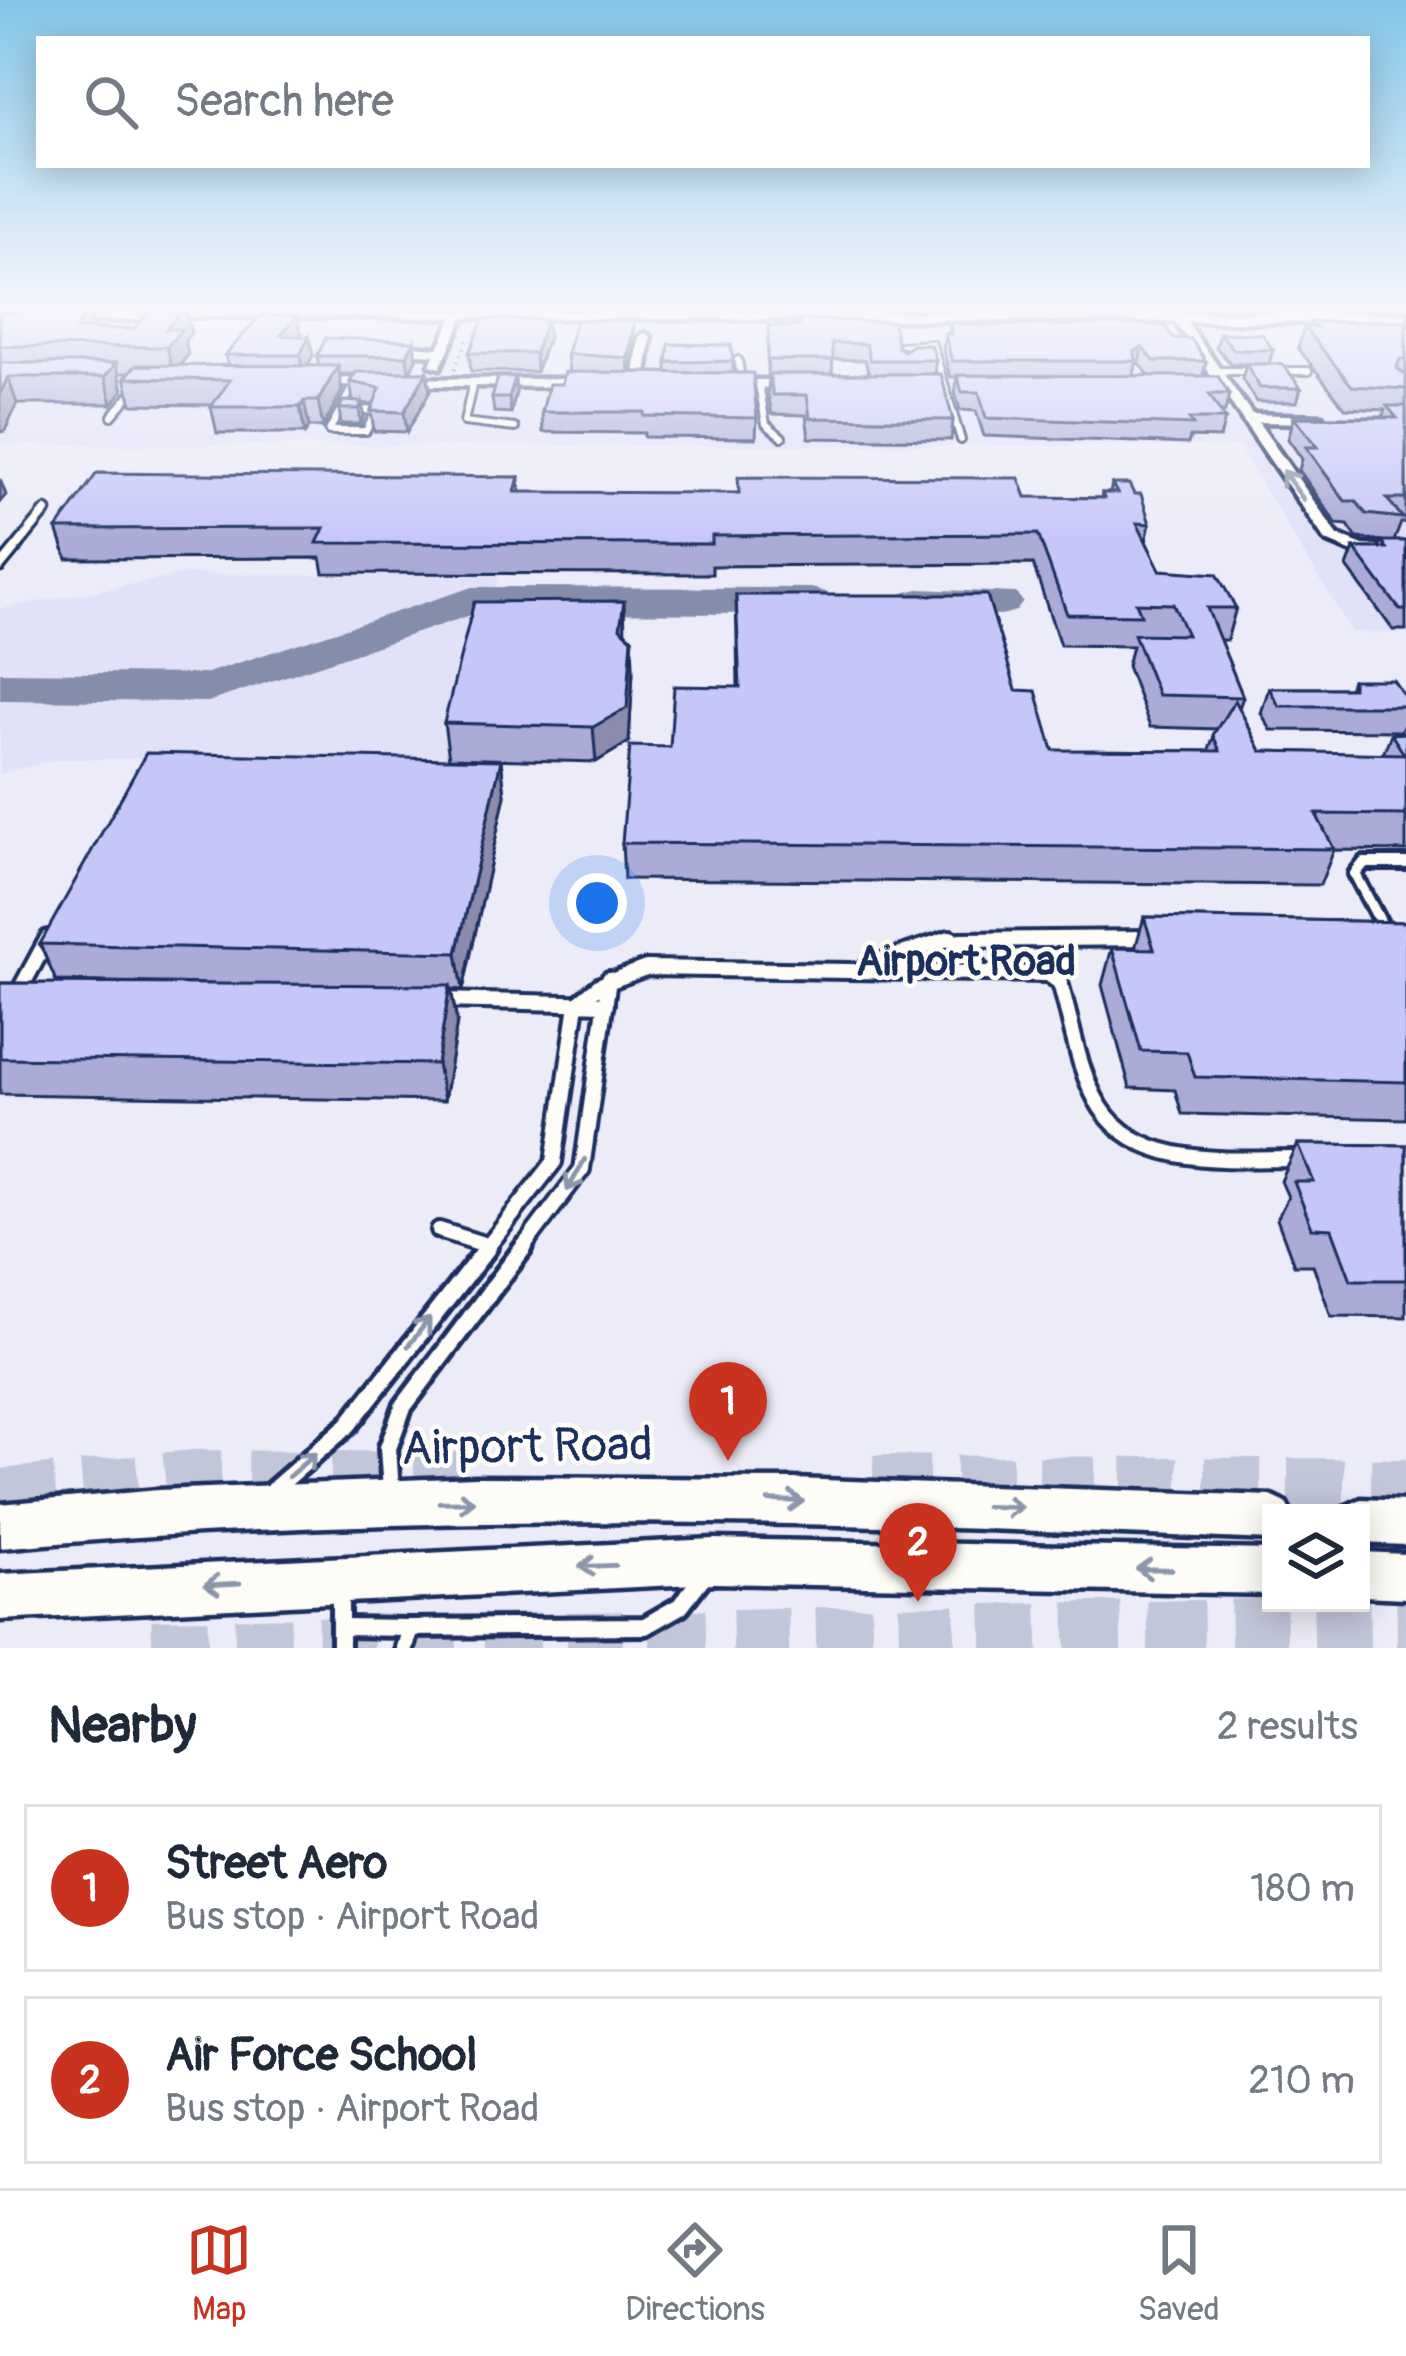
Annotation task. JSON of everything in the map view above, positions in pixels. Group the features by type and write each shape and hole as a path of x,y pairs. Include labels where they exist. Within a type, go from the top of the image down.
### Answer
{"main road":[{"name":"Airport Road","path":"0,1526 152,1509 401,1502 887,1502 1262,1518"},
{"path":"1370,1522 1406,1523"},
{"path":"0,1597 714,1561 1262,1572"},
{"path":"1370,1574 1406,1576"}],"street":[{"path":"432,402 437,388"},
{"path":"1221,388 1332,538 1360,550 1406,552"},
{"path":"1246,418 1341,419"}],"lane":[{"path":"112,416 135,388"},
{"path":"340,409 376,411 365,431 330,432 340,409 352,388"},
{"path":"472,388 464,422 515,428"},
{"path":"760,388 766,424 782,437"},
{"path":"947,388 961,440"},
{"path":"0,567 46,511"},
{"path":"0,552 13,552"},
{"path":"1360,939 1375,934 1382,925 1355,874 1359,867 1364,862 1406,863"},
{"path":"16,994 61,914"},
{"path":"858,969 940,939 1169,938"},
{"path":"960,940 975,957 971,970"},
{"path":"256,1505 348,1425 554,1162 577,1004 590,989 610,979 646,968 971,970 1056,978 1101,1109 1148,1145 1187,1155 1318,1160"},
{"path":"401,1502 392,1495 385,1469 386,1441 403,1407 582,1169 610,979"},
{"path":"0,994 38,994"},
{"path":"419,999 606,1004"},
{"path":"562,1102 593,1103"},
{"path":"439,1230 486,1245"},
{"path":"343,1627 645,1626 665,1620 684,1605 714,1561"},
{"path":"338,1577 340,1648"},
{"path":"405,1648 411,1628"}],"shaded area":[{"path":"0,388 1406,388 1406,633 1352,632 1238,446 0,445"},
{"path":"187,574 500,576 479,635 449,758 58,759 0,774 0,609"}],"building":[{"path":"224,388 325,388 318,401 304,401 300,407 211,407"},
{"path":"380,388 418,388 404,412 371,411"},
{"path":"495,388 512,388 509,398 492,398"},
{"path":"548,388 754,388 757,418 644,416 644,412 542,412"},
{"path":"772,388 945,388 953,420 810,418 807,395 773,395"},
{"path":"961,388 1225,388 1229,394 1209,394 1225,419 1189,419 1193,425 986,418 979,392 962,392"},
{"path":"343,401 362,402 359,409 339,409"},
{"path":"1387,406 1406,406 1406,499 1387,499 1403,518 1366,514 1356,501 1345,501 1306,447 1318,447 1294,417 1397,418"},
{"path":"97,473 519,477 515,492 739,493 738,477 1019,478 1026,497 1104,498 1102,493 1117,493 1112,484 1129,484 1134,494 1141,494 1150,524 1137,523 1160,570 1217,574 1236,608 1207,608 1243,697 1158,695 1134,634 1187,635 1173,604 1136,603 1141,615 1067,614 1038,534 712,536 712,544 317,543 324,528 57,529"},
{"path":"1381,541 1406,541 1406,610 1400,610 1354,548 1386,548"},
{"path":"736,595 987,595 1016,690 1036,691 1053,750 1220,751 1213,735 1235,700 1261,751 1404,754 1391,734 1406,733 1406,815 1316,814 1334,849 622,843 630,746 670,747 674,686 740,687"},
{"path":"624,601 620,628 632,638 627,708 593,727 444,723 474,602"},
{"path":"1352,680 1393,680 1406,706 1279,706 1269,688 1352,688"},
{"path":"146,753 501,760 457,953 40,944"},
{"path":"1144,917 1406,922 1406,1082 1195,1077 1187,1052 1141,1051 1112,948 1154,949"},
{"path":"0,983 450,985 437,1064 0,1058"},
{"path":"1298,1144 1406,1145 1406,1280 1351,1280 1332,1229 1312,1228 1294,1182 1314,1182"}],"taxiway":[{"path":"0,686 208,688 473,600 811,601"},
{"path":"918,602 1001,602"}],"tunnel":[{"path":"0,1497 191,1478 463,1480"},
{"path":"873,1483 1406,1487"},
{"path":"152,1648 1406,1624"}],"place":[{"name":"Street Aero","path":"728,1461"},
{"name":"Air Force School","path":"918,1602"}],"district":[{"name":"Airport Road","path":"966,962"}]}
